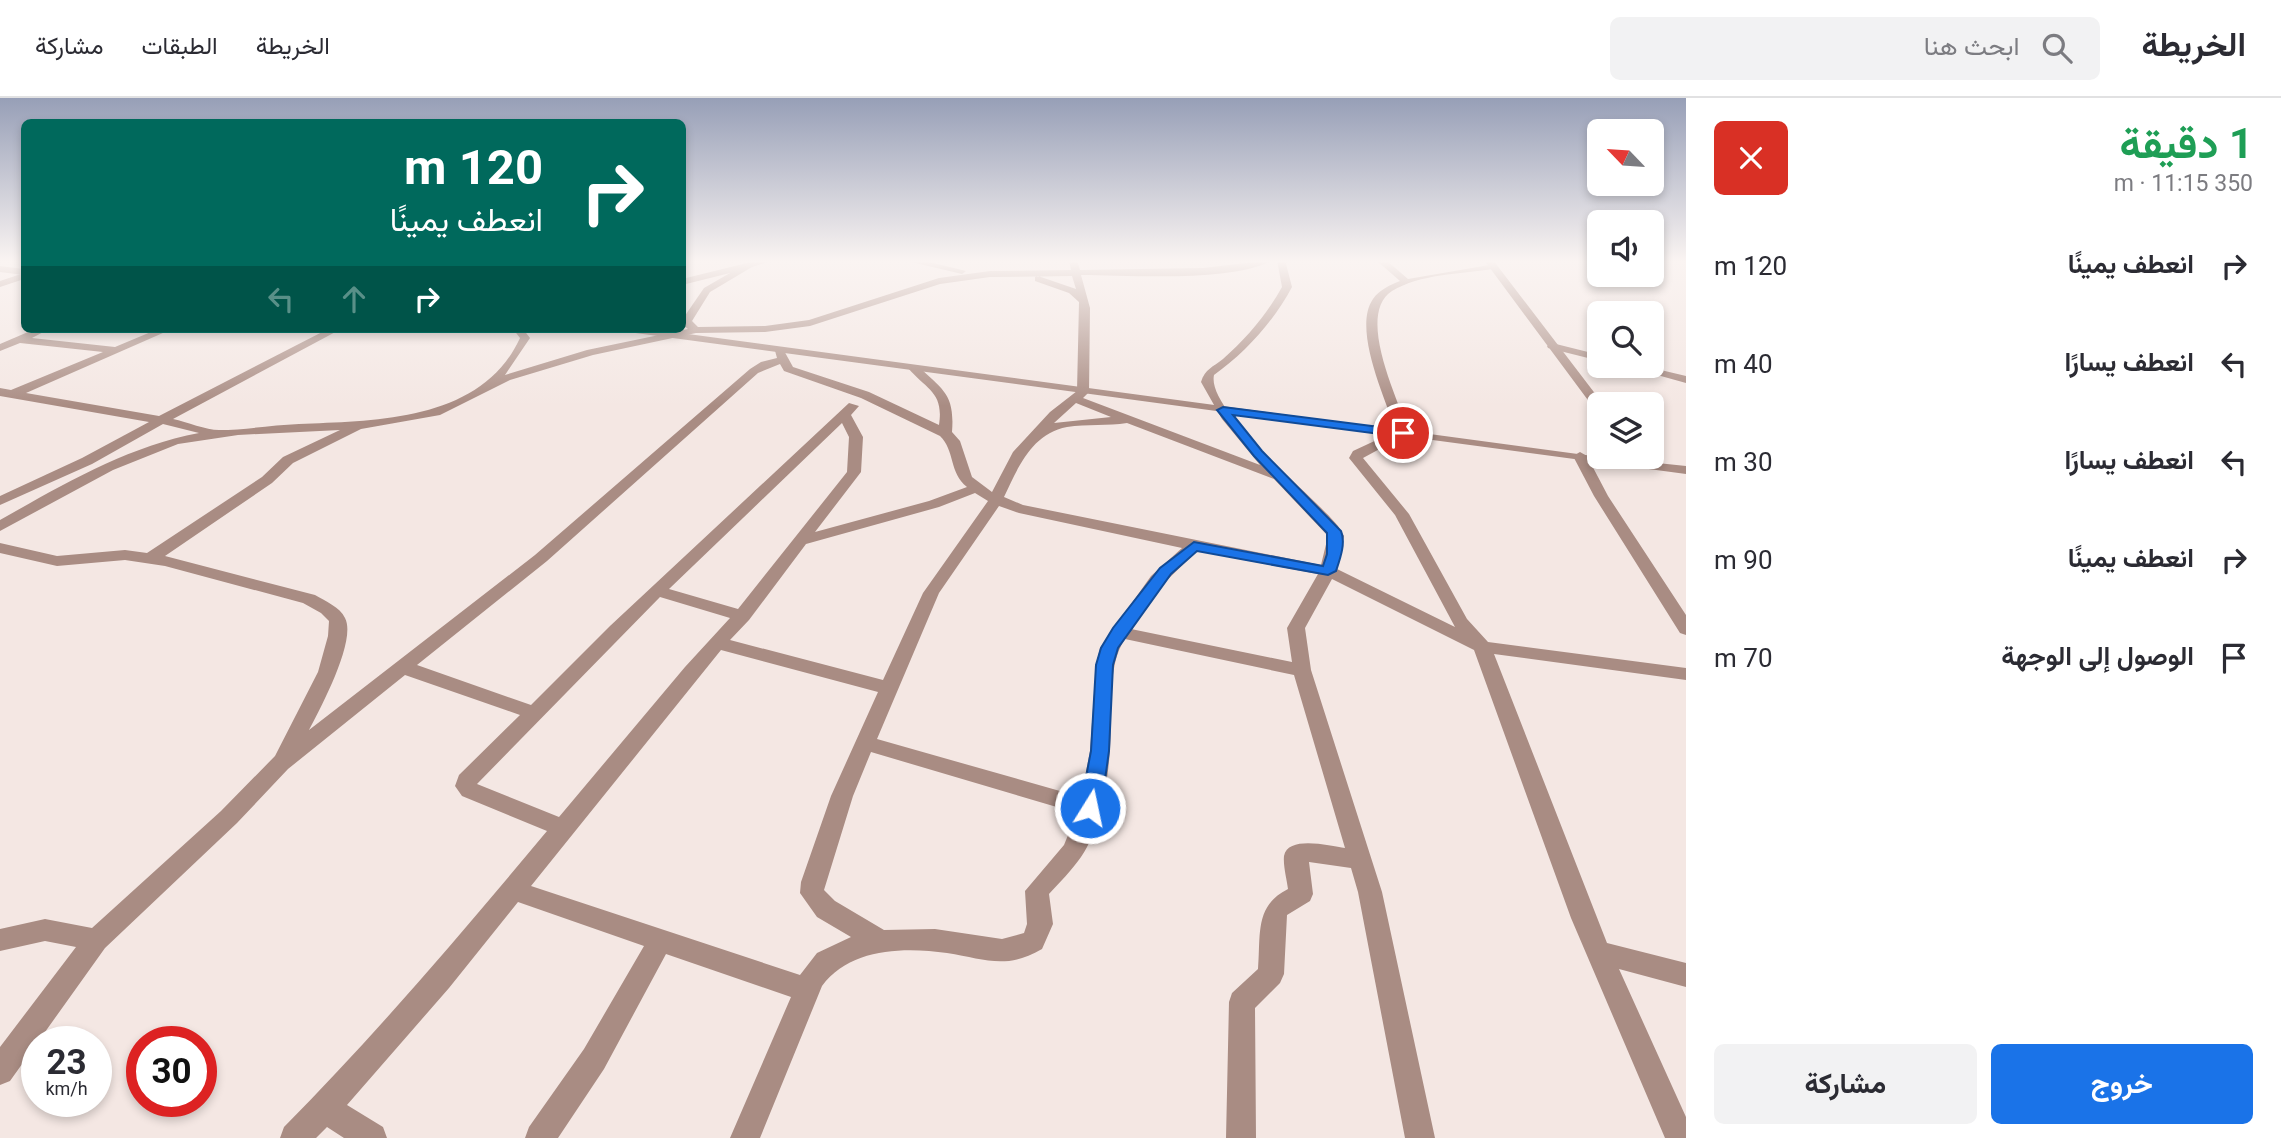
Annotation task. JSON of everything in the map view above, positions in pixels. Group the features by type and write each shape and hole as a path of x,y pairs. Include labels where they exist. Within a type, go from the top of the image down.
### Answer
{"street":[{"path":"0,526 123,460 176,441 219,434 428,415 458,404 492,383 591,352 678,336 696,330 765,329 800,325 852,309"},
{"path":"881,942 826,909 812,893 813,882 842,796 931,593 996,499 1018,455 1078,395 1084,309"},
{"path":"1275,309 1207,378 1208,387 1223,410 1280,477 1336,536 1328,571 1296,628 1302,670 1370,892 1420,1138"},
{"path":"1373,309 1370,329 1403,433"},
{"path":"1524,309 1588,392"},
{"path":"686,322 696,330"},
{"path":"0,348 35,333"},
{"path":"0,400 7,393 157,333"},
{"path":"0,501 87,461 236,379 328,333"},
{"path":"492,383 521,347 524,338 521,333"},
{"path":"657,333 781,354 914,368 1078,395 1223,410 1587,457"},
{"path":"18,340 117,350"},
{"path":"1552,346 1587,355"},
{"path":"781,354 786,366 792,370 865,395 945,433 953,441 963,475 976,488 1031,512 1328,571 1482,647 1686,674"},
{"path":"0,1071 96,940 229,817 281,763 541,558 754,371 781,354"},
{"path":"914,368 943,395 948,404 945,433"},
{"path":"1664,374 1686,380"},
{"path":"7,393 164,421 219,434"},
{"path":"562,828 466,786 467,781 657,591 865,395"},
{"path":"1078,395 1280,477"},
{"path":"295,1138 440,979 562,828 743,615 856,469 856,437 844,414"},
{"path":"1029,442 1062,424 1135,420"},
{"path":"151,558 267,480 281,464 365,422"},
{"path":"1403,433 1358,454 1356,458 1408,522 1460,621 1482,647 1598,952 1680,1138"},
{"path":"1580,456 1601,495 1686,629"},
{"path":"1664,466 1686,470"},
{"path":"800,541 934,504 976,488"},
{"path":"745,1138 812,978 825,961 839,953 881,942 945,942 1011,952 1024,947 1038,933 1037,891 1073,850 1090,808 1100,751 1105,665 1110,648 1118,632 1157,580 1194,546"},
{"path":"0,548 57,561 125,555 151,558 309,599 327,609 338,620 339,631 327,671 281,763"},
{"path":"657,591 743,615"},
{"path":"1118,632 1302,670"},
{"path":"718,643 889,688"},
{"path":"402,667 534,713"},
{"path":"865,743 1090,808"},
{"path":"1241,1138 1242,1002 1271,974 1275,914 1278,907 1301,894 1296,856 1301,852 1360,859"},
{"path":"512,890 807,990"},
{"path":"0,940 45,930 96,940"},
{"path":"540,1138 594,1059 660,941"},
{"path":"1598,952 1686,975"},
{"path":"324,1108 372,1138"}],"route":[{"path":"1090,808 1100,751 1105,665 1118,632 1157,580 1194,546 1328,571 1334,554 1334,531 1280,477 1223,410 1403,433"}]}
